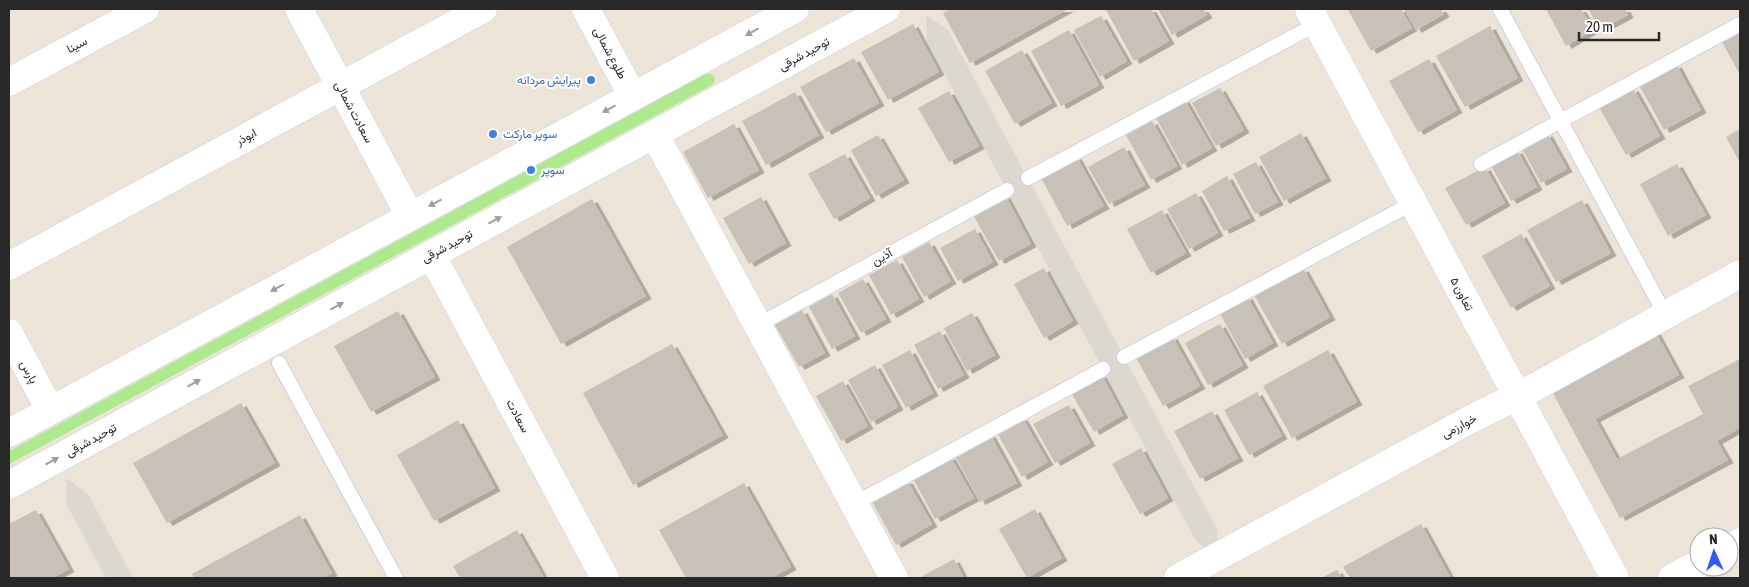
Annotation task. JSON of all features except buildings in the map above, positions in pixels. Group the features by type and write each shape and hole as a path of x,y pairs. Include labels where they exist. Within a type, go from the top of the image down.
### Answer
{"street":[{"name":"سینا","path":"9,82 145,9"},
{"name":"سعادت شمالی","path":"299,9 410,216"},
{"name":"ابوذر","path":"9,266 483,9"},
{"name":"طلوع شمالی","path":"586,9 633,97"},
{"path":"9,433 795,9"},
{"name":"توحید شرقی","path":"9,485 430,254 655,135 876,12"},
{"name":"تعاون ۵","path":"1313,16 1615,578"},
{"path":"655,135 894,578"},
{"name":"سعادت","path":"430,254 605,578"},
{"name":"خوارزمی","path":"1178,578 1740,274"},
{"name":"پارس","path":"9,333 50,410"},
{"path":"1672,578 1689,569"}],"lane":[{"path":"1500,9 1665,314"},
{"path":"1028,178 1313,16"},
{"path":"1481,164 1740,24"},
{"name":"آذین","path":"758,325 1007,190"},
{"path":"1124,357 1413,203"},
{"path":"280,364 396,578"},
{"path":"854,504 1103,369"}],"green space":[{"path":"706,74 711,74 714,77 715,81 712,85 9,464 9,451"}],"shaded area":[{"path":"926,15 948,30 1217,529 1218,556 1196,541 1103,369 927,41"},
{"path":"66,478 88,494 133,578 106,578 67,505"}],"place":[{"name":"پیرایش مردانه","path":"591,80"},
{"name":"سوپر مارکت","path":"493,134"},
{"name":"سوپر","path":"531,170"}]}
